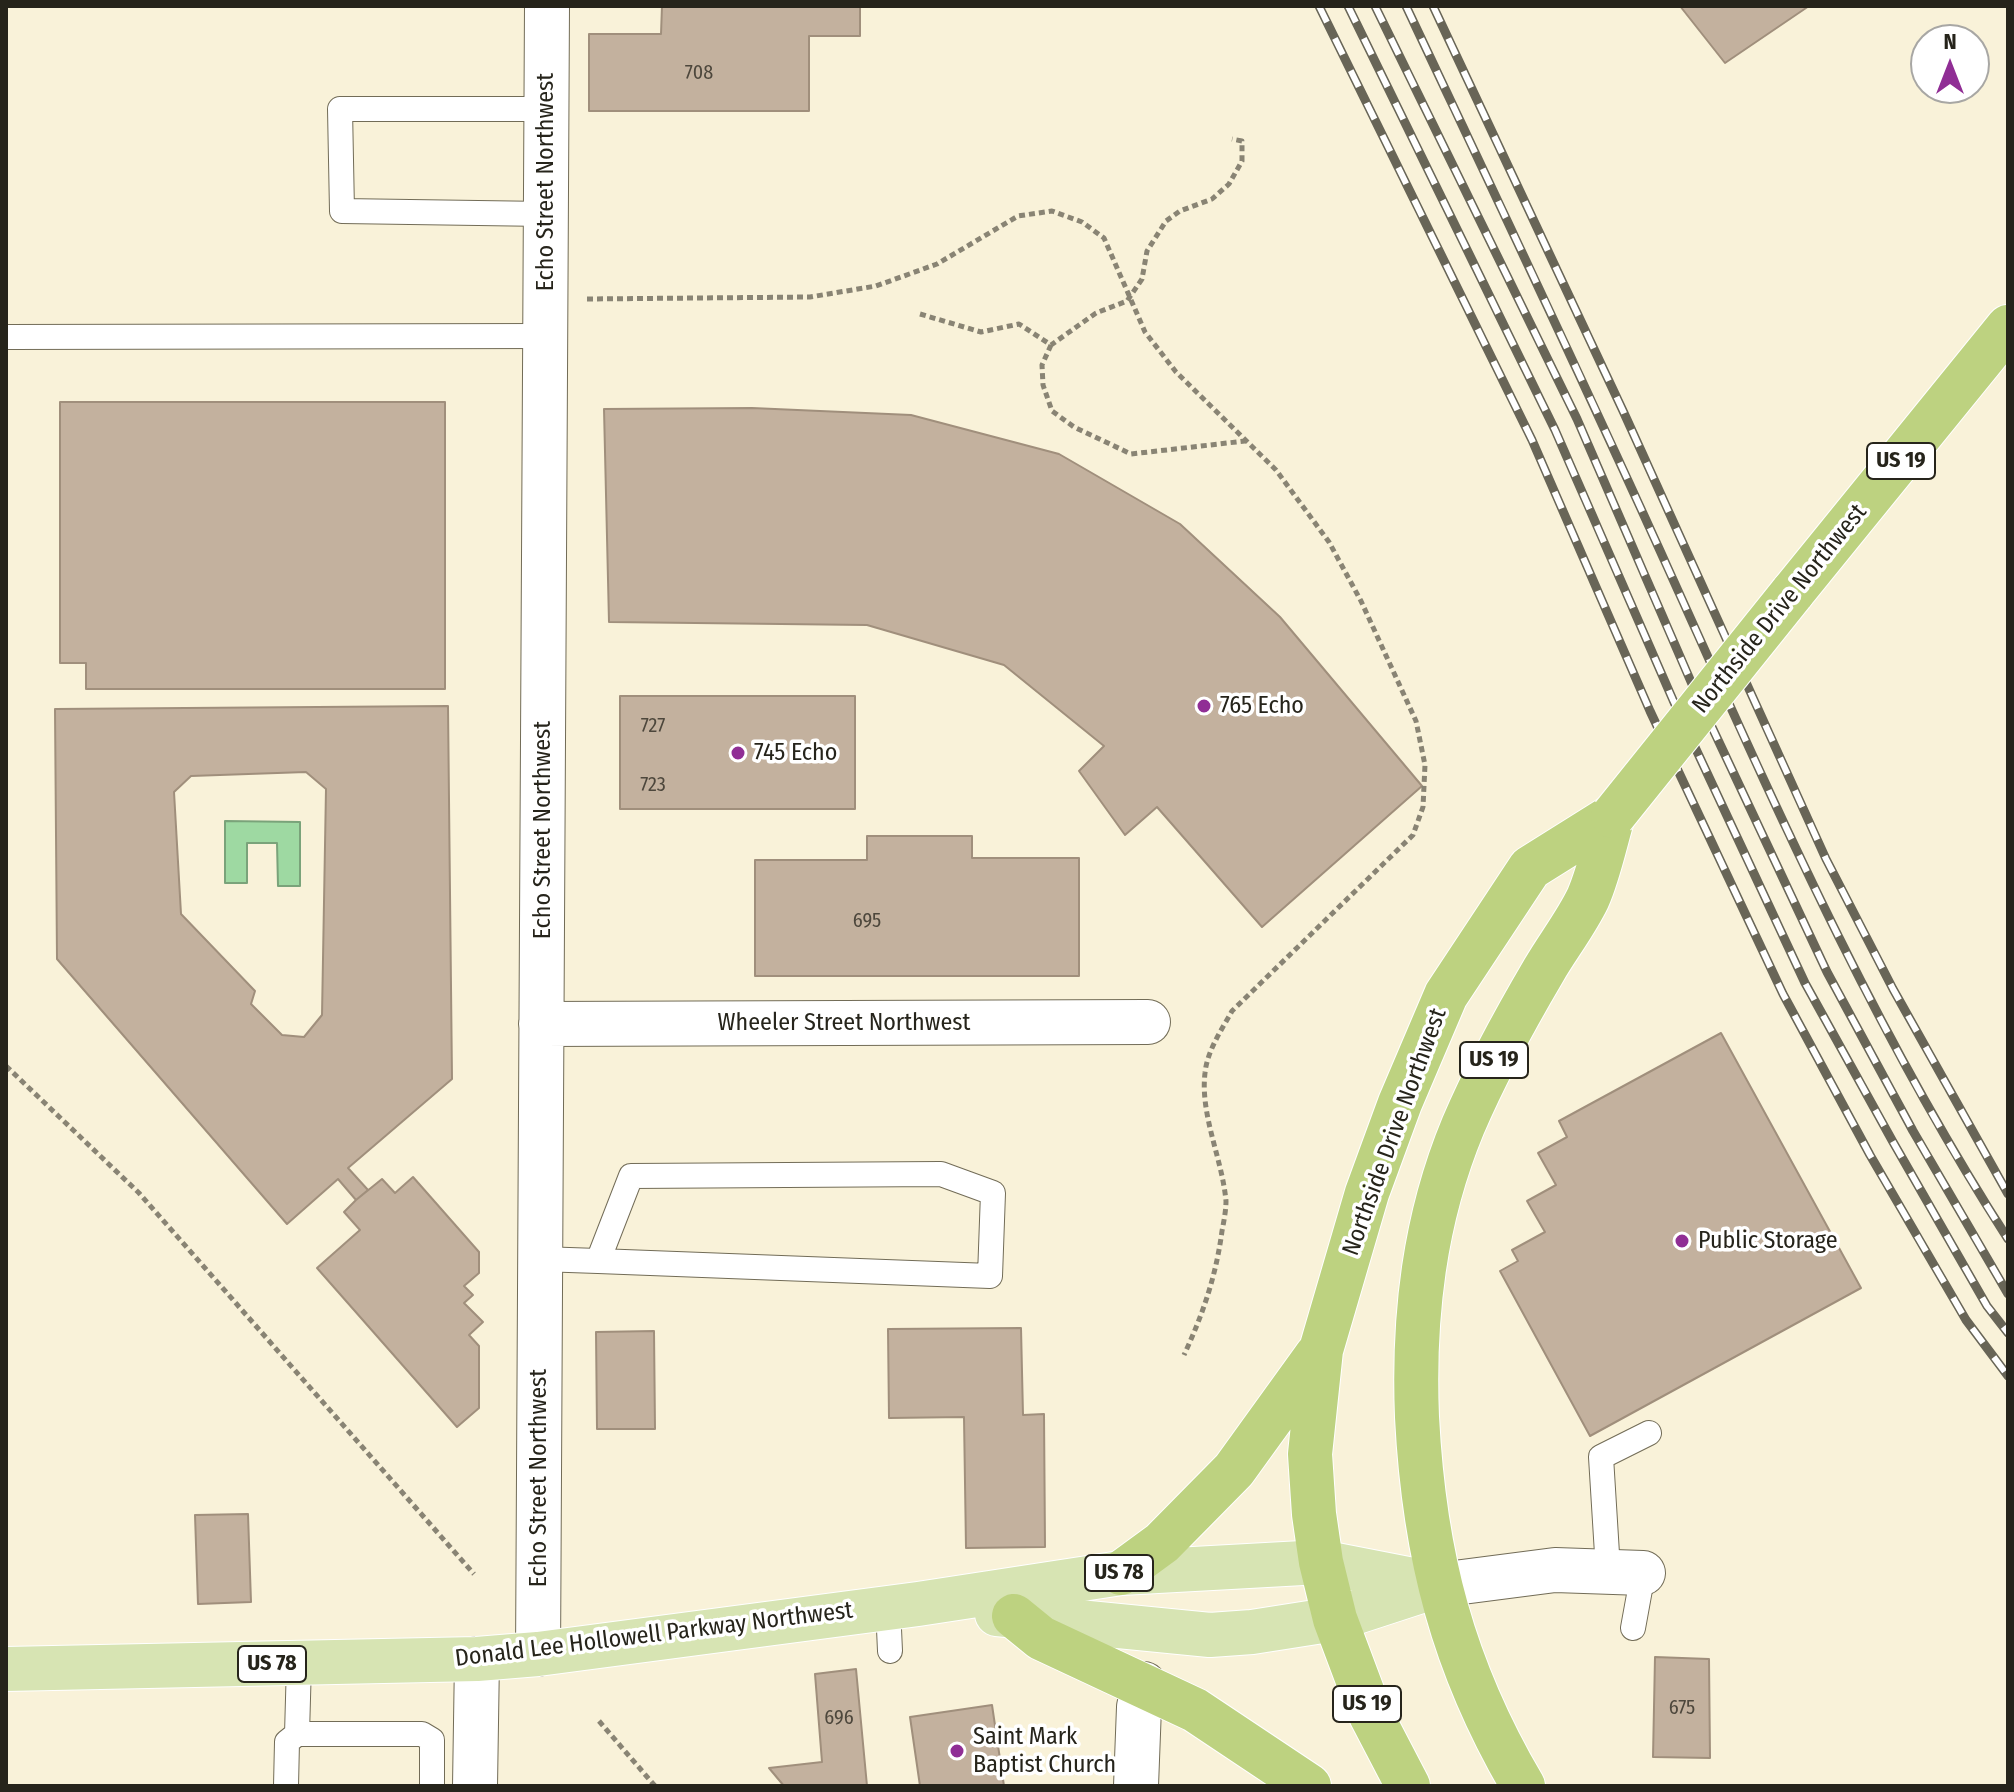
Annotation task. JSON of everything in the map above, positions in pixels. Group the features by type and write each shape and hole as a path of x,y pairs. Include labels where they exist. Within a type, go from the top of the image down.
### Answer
{"highway":[{"name":"Northside Drive Northwest","path":"1408,1786 1371,1715 1335,1619 1321,1562 1310,1454 1321,1350 1367,1193 1400,1103 1446,995 1530,868 1613,816 2008,327"},
{"name":"Northside Drive Northwest","path":"1523,1786 1477,1698 1439,1585 1423,1503 1416,1383 1418,1320 1425,1254 1442,1182 1501,1045 1588,897 1613,816"},
{"path":"1121,1573 1162,1543 1234,1470 1321,1350"},
{"path":"1014,1616 1041,1638 1144,1684 1218,1723 1309,1786"}],"main road":[{"name":"Donald Lee Hollowell Parkway Northwest","path":"6,1669 477,1659 538,1654 903,1606 1121,1573 1321,1562 1439,1585"},
{"name":"Donald Lee Hollowell Parkway Northwest","path":"903,1606 1210,1635 1335,1619 1439,1585"}],"street":[{"name":"Echo Street Northwest","path":"538,1654 547,6"},
{"name":"Wheeler Street Northwest","path":"541,1024 1148,1022"},
{"path":"1439,1585 1555,1570 1626,1571"},
{"path":"475,1786 477,1659"},
{"path":"1136,1786 1139,1707 1144,1684"}],"lane":[{"path":"546,109 340,109 342,211 546,214"},
{"path":"6,337 545,336"},
{"path":"540,1259 990,1276 993,1193 941,1174 631,1176 598,1261"},
{"path":"1633,1628 1626,1571 1601,1457 1649,1433"},
{"path":"890,1651 903,1606"},
{"path":"297,1734 299,1663"},
{"path":"286,1786 287,1742 297,1734 342,1741 388,1741 422,1734 432,1740 432,1786"}],"path":[{"path":"1232,139 1242,141 1242,161 1229,184 1212,199 1180,211 1166,221 1147,251 1142,279 1127,301 1096,313 1051,345 1042,365 1043,385 1052,411 1074,427 1131,454 1245,441"},
{"path":"582,299 810,297 876,286 937,264 1018,216 1052,211 1082,222 1104,238 1145,332 1176,372 1276,470 1329,542 1381,642 1416,721 1425,765 1423,807 1413,835 1232,1011 1218,1035 1205,1071 1205,1103 1226,1203 1218,1265 1203,1313 1184,1355"},
{"path":"920,314 981,332 1019,324 1051,345"},
{"path":"6,1066 139,1193 474,1574"},
{"path":"599,1721 655,1786"}],"shaded area":[{"path":"225,821 300,822 300,886 278,886 277,843 247,843 247,883 225,883"}],"building":[{"path":"662,6 860,6 860,36 809,36 809,111 589,111 589,34 661,34"},
{"path":"1680,6 1809,6 1725,63"},
{"path":"60,402 445,402 445,689 86,689 86,663 60,663"},
{"name":"765 Echo","path":"752,408 911,415 1059,454 1180,524 1280,617 1422,786 1262,927 1157,807 1125,835 1079,771 1104,746 1004,665 867,625 609,622 604,409"},
{"name":"745 Echo","path":"620,696 855,696 855,809 620,809"},
{"path":"448,706 452,1079 348,1168 368,1190 356,1200 338,1179 287,1224 57,959 55,709","holes":["306,772 326,789 322,1015 304,1037 282,1035 251,1004 255,991 181,914 174,792 191,776"]},
{"path":"867,836 972,836 972,858 1079,858 1079,976 755,976 755,860 867,860"},
{"name":"Public Storage","path":"1721,1033 1861,1288 1590,1436 1500,1271 1518,1261 1512,1250 1545,1232 1527,1201 1556,1185 1538,1153 1567,1137 1559,1121"},
{"path":"413,1177 479,1252 479,1273 464,1286 473,1295 464,1303 483,1322 469,1335 479,1346 479,1408 457,1427 317,1268 360,1230 344,1212 356,1200 382,1179 395,1193"},
{"path":"1021,1328 1023,1415 1044,1414 1045,1547 966,1548 964,1417 889,1418 888,1329"},
{"path":"654,1331 655,1429 597,1429 596,1332"},
{"path":"248,1514 251,1602 198,1604 195,1515"},
{"path":"1655,1657 1709,1659 1710,1758 1653,1757"},
{"path":"856,1669 867,1786 784,1786 769,1768 822,1762 815,1674"},
{"name":"Saint Mark Baptist Church","path":"992,1705 1004,1786 920,1786 910,1717"}],"railway":[{"path":"1319,6 1532,440 1650,711 1783,994 1870,1155 1966,1320 2008,1376"},
{"path":"1348,6 1555,430 1673,700 1805,983 1987,1306 2008,1333"},
{"path":"1375,6 1577,419 1695,691 1827,972 1913,1131 2008,1294"},
{"path":"1406,6 1827,913 1913,1079 2008,1239"},
{"path":"1433,6 1624,413 1826,859 1893,989 2008,1194"}],"place":[{"name":"765 Echo","path":"1204,706"},
{"name":"745 Echo","path":"738,753"},
{"name":"Public Storage","path":"1682,1241"},
{"name":"Saint Mark Baptist Church","path":"957,1751"}]}
